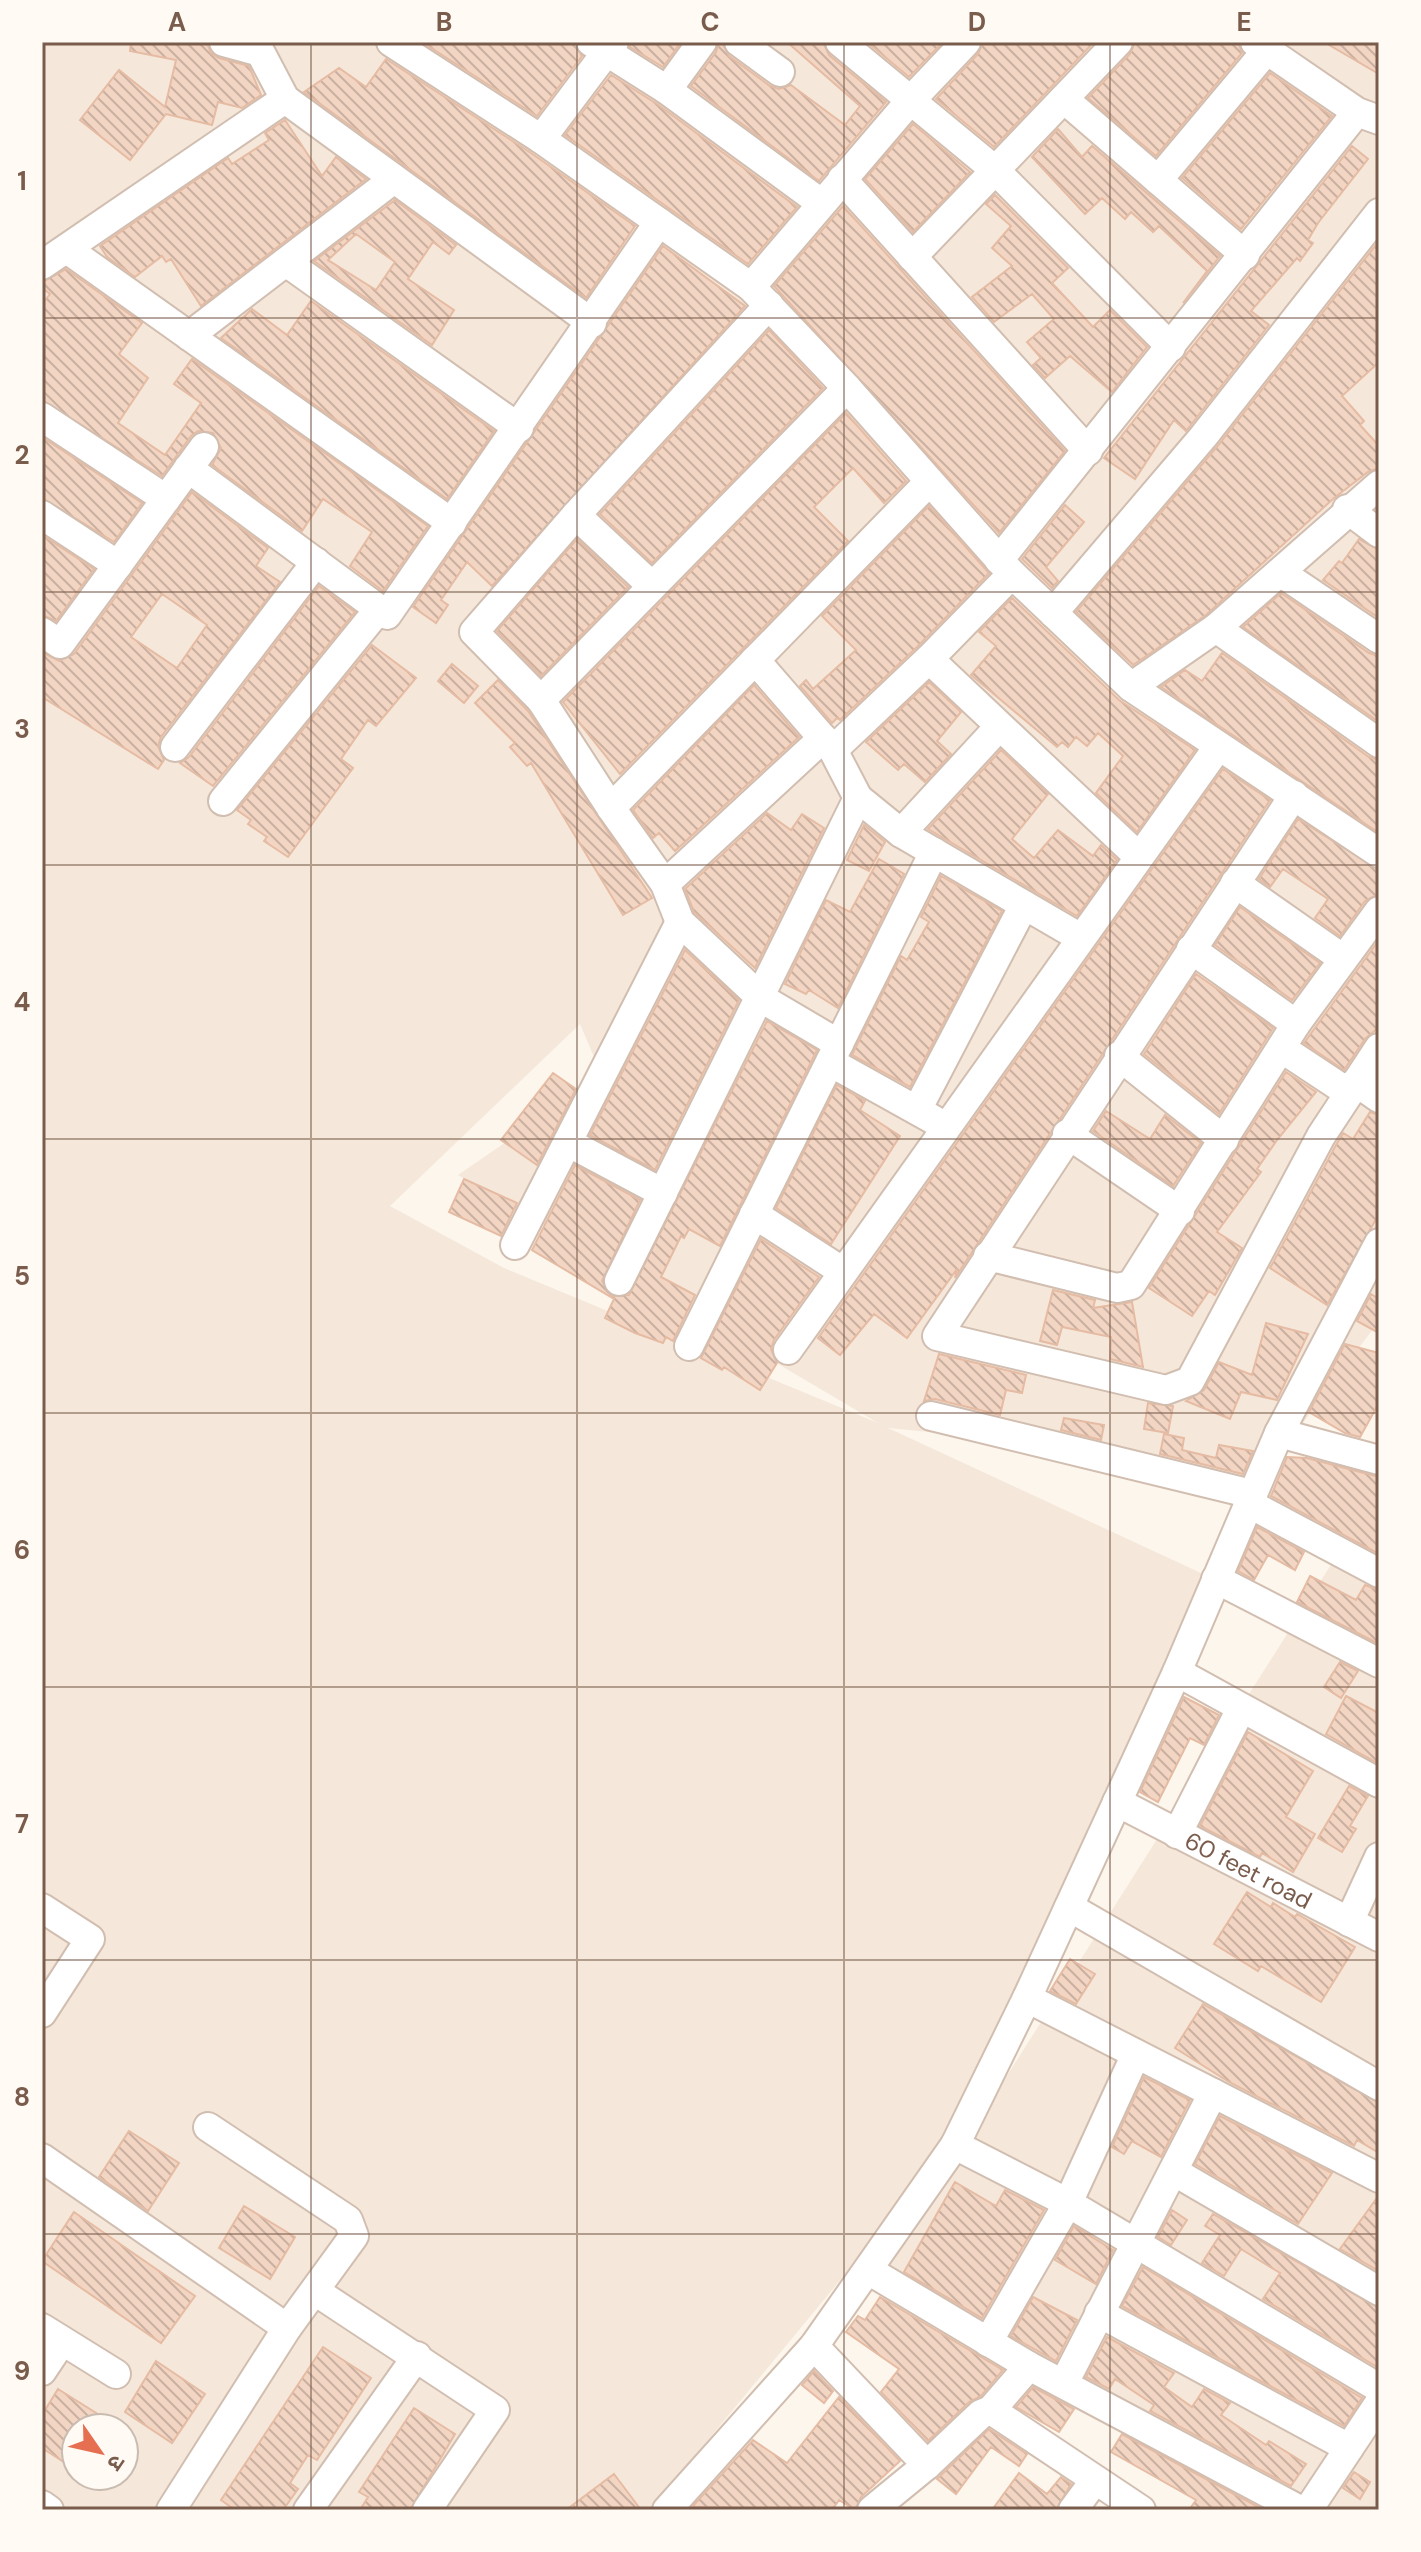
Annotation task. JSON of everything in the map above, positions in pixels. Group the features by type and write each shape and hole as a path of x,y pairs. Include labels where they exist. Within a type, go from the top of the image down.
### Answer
{"street":[{"path":"224,42 256,46 285,99 592,323"},
{"path":"391,42 541,139 760,296 847,388 1005,567 1131,687 1379,853"},
{"path":"667,90 702,42"},
{"path":"739,42 780,72"},
{"path":"840,42 995,170 1171,347"},
{"path":"945,1127 834,1053 761,998 680,922 665,884 541,700 474,632 760,296 821,203 966,42"},
{"path":"912,257 1118,42"},
{"path":"541,139 604,45 821,203"},
{"path":"665,884 929,659 1005,567 1088,451 1245,255 1368,116 1261,46 1158,180"},
{"path":"42,265 285,99"},
{"path":"1064,99 1245,255"},
{"path":"189,336 394,179"},
{"path":"842,179 1088,451"},
{"path":"1053,613 1203,437 1379,213"},
{"path":"42,632 60,644 196,457 316,562 387,615 659,222"},
{"path":"67,249 452,523"},
{"path":"286,262 519,428"},
{"path":"541,700 847,388"},
{"path":"42,417 166,499"},
{"path":"611,808 928,483"},
{"path":"1131,687 1216,628 1347,509 1379,485"},
{"path":"1347,509 1379,533"},
{"path":"42,515 118,565"},
{"path":"576,515 652,586"},
{"path":"175,747 316,562"},
{"path":"1280,572 1379,639"},
{"path":"223,801 379,609"},
{"path":"1216,628 1379,743"},
{"path":"929,659 998,728 1139,857"},
{"path":"755,660 828,744 858,798 901,833 1081,938"},
{"path":"901,833 998,728"},
{"path":"788,1350 1218,747"},
{"path":"1294,795 1067,1134 937,1336 1166,1390 1176,1388 1197,1372 1321,1136 1361,1091 1379,1048"},
{"path":"619,1281 858,798"},
{"path":"689,1346 934,852"},
{"path":"1235,883 1342,958"},
{"path":"917,1110 1024,905"},
{"path":"988,1256 1126,1287 1180,1211 1288,1036 1379,911"},
{"path":"515,1245 680,922"},
{"path":"1191,949 1288,1036 1361,1091"},
{"path":"1119,1056 1224,1140"},
{"path":"1067,1134 1180,1211"},
{"path":"569,1143 663,1193"},
{"path":"754,1214 842,1271"},
{"path":"667,2510 814,2346 955,2145 1027,1998 1177,1672 1279,1433 1379,1243"},
{"path":"931,1416 1250,1499 1379,1573"},
{"path":"1279,1433 1379,1460"},
{"path":"1216,1579 1379,1663"},
{"path":"1177,1672 1379,1783"},
{"path":"1177,1834 1241,1709"},
{"name":"60 feet road","path":"1117,1802 1379,1937"},
{"path":"1349,1922 1379,1857"},
{"path":"1069,1907 1379,2086"},
{"path":"42,1908 90,1939 42,2013"},
{"path":"1027,1998 1379,2178"},
{"path":"988,2342 1068,2203 1136,2054"},
{"path":"1064,2383 1213,2093"},
{"path":"171,2510 287,2328 354,2236 348,2220 208,2127"},
{"path":"955,2145 1068,2203 1379,2388"},
{"path":"42,2158 287,2328"},
{"path":"1173,2171 1379,2291"},
{"path":"868,2270 1029,2366 1300,2510"},
{"path":"315,2291 495,2410 427,2510"},
{"path":"1099,2313 1349,2448"},
{"path":"42,2371 52,2335 116,2374"},
{"path":"814,2346 927,2465"},
{"path":"308,2510 417,2356"},
{"path":"872,2510 927,2465 981,2414 991,2410 1029,2366"},
{"path":"1308,2510 1379,2403"},
{"path":"991,2410 1141,2510"},
{"path":"1073,2510 1095,2480"},
{"path":"42,2505 49,2510"}],"shaded area":[{"path":"42,42 1379,42 1379,1321 1247,1498 1135,1452 888,1428 1214,1579 957,2139 650,2510 42,2510","holes":["580,1024 602,1076 458,1175 878,1423 504,1268 390,1206"]},
{"path":"1379,1489 1379,2510 1305,2510 880,2276"}],"building":[{"path":"131,42 207,43 211,53 219,58 249,66 261,95 242,108 218,102 212,125 166,114 130,160 80,120 119,70 165,107 176,60 130,51"},
{"path":"422,42 574,42 582,56 537,116"},
{"path":"631,42 681,42 663,67 630,47"},
{"path":"719,42 722,42 729,56 770,86 779,89 791,85 845,125 860,106 787,42 823,42 829,55 886,102 819,181 691,86 716,52"},
{"path":"867,42 943,42 909,77"},
{"path":"983,42 1094,42 994,147 936,99 978,54"},
{"path":"1135,42 1238,42 1242,53 1156,156 1088,98 1130,54"},
{"path":"1324,42 1379,42 1379,74"},
{"path":"386,59 531,153 635,226 586,298 304,92 339,68 366,87"},
{"path":"1270,73 1332,116 1241,229 1182,178"},
{"path":"611,75 657,104 797,207 748,264 565,135"},
{"path":"285,120 322,176 336,157 366,179 201,306 171,259 166,262 162,256 135,277 107,257 100,246 228,158 232,164 269,140 265,133"},
{"path":"913,124 970,172 913,232 865,179"},
{"path":"1058,129 1082,157 1092,146 1220,256 1183,303 1207,271 1159,226 1153,232 1131,212 1125,219 1102,198 1085,214 1032,157"},
{"path":"1352,146 1368,159 1318,223 1308,240 1313,243 1300,261 1297,258 1251,311 1269,325 1190,426 1186,431 1174,420 1135,479 1104,458"},
{"path":"995,195 1068,268 1052,283 1093,327 1110,310 1147,347 1112,392 1070,356 1045,378 1033,365 1041,358 1027,342 1054,319 1032,294 994,322 972,297 1012,266 992,248 1011,226 986,204"},
{"path":"395,200 456,245 449,254 433,242 408,279 454,310 432,345 314,261","holes":["356,234 395,262 376,290 328,260"]},
{"path":"843,206 1065,451 999,533 774,286"},
{"path":"1379,241 1379,362 1342,396 1364,421 1360,425 1379,446 1379,468 1368,472 1334,498 1206,615 1133,665 1076,612 1216,448"},
{"path":"663,246 745,306 492,586 467,562 441,600 448,605 436,623 413,607"},
{"path":"66,269 142,323 119,354 148,378 118,423 165,455 201,403 174,384 192,359 428,526 383,591 350,566 372,532 323,499 302,531 212,465 221,448 213,433 198,431 191,436 162,476 42,400 42,304 50,294 42,288 42,282"},
{"path":"311,301 494,431 447,499 221,338 252,309 287,335"},
{"path":"769,330 823,388 652,563 600,514"},
{"path":"846,413 906,481 884,503 853,468 814,507 848,541 620,774 563,702"},
{"path":"42,437 142,503 114,542 42,498"},
{"path":"192,492 268,548 256,566 280,582 161,737 158,746 164,760 158,769 42,697 42,652 59,661 74,654","holes":["162,594 207,625 177,668 131,637"]},
{"path":"1065,505 1084,522 1046,567 1058,581 1052,588 1022,559"},
{"path":"929,506 989,573 917,647 840,720 837,718 832,723 800,686 806,680 813,689 856,650 822,616"},
{"path":"42,535 94,569 56,621 42,615"},
{"path":"577,539 628,587 541,676 497,631"},
{"path":"1359,539 1379,550 1379,618 1323,580 1339,561 1342,563"},
{"path":"319,586 355,612 213,786 180,763 189,757"},
{"path":"1281,593 1369,653 1379,656 1379,722 1243,627"},
{"path":"1012,598 1119,700 1195,750 1137,832 1096,793 1123,756 1098,733 1087,746 1076,737 1068,747 1062,742 1057,747 971,675 996,646 979,632"},
{"path":"372,645 416,678 376,726 368,720 341,759 353,768 288,857 264,841 267,837 248,824 251,820 237,810"},
{"path":"1222,653 1369,757 1379,760 1379,833 1161,687 1185,670 1202,681"},
{"path":"452,664 478,686 464,703 438,681"},
{"path":"498,680 528,711 652,898 623,915 531,763 527,766 510,747 515,743 475,703"},
{"path":"929,682 961,712 937,741 951,754 925,782 904,764 898,770 866,742"},
{"path":"754,685 799,737 675,851 659,833 653,838 633,810"},
{"path":"1001,750 1048,794 1012,839 1034,858 1058,830 1093,856 1101,845 1117,860 1077,916 928,829"},
{"path":"1223,769 1270,800 955,1278 957,1269 907,1338 874,1314 840,1355 818,1338"},
{"path":"767,813 791,830 802,814 824,828 755,968 694,912 685,889"},
{"path":"1298,819 1379,870 1379,894 1365,901 1340,936 1315,918 1328,899 1283,869 1270,887 1259,879"},
{"path":"864,825 885,842 869,871 847,860"},
{"path":"879,859 904,874 838,1008 809,990 806,994 785,984 826,900 850,912"},
{"path":"941,876 1002,911 910,1087 852,1055 901,956 907,960 929,922 921,917"},
{"path":"1240,907 1320,963 1292,1000 1215,945"},
{"path":"1379,940 1379,1027 1365,1039 1344,1070 1304,1043"},
{"path":"685,950 739,1000 655,1170 590,1135"},
{"path":"1196,974 1273,1028 1219,1114 1144,1054"},
{"path":"767,1021 817,1050 720,1246 689,1229 684,1238 681,1236 661,1277 695,1295 673,1341 666,1337 663,1343 635,1333 605,1318 614,1299 532,1250 575,1165 640,1200 602,1281 611,1296 629,1295"},
{"path":"1286,1072 1316,1092 1277,1140 1257,1169 1261,1172 1217,1232 1242,1248 1215,1295 1209,1291 1192,1316 1149,1288"},
{"path":"553,1073 576,1089 537,1165 501,1140"},
{"path":"837,1085 865,1101 860,1110 900,1136 831,1244 776,1208"},
{"path":"1106,1111 1150,1139 1165,1115 1201,1143 1173,1186 1093,1131"},
{"path":"1370,1112 1379,1115 1379,1214 1327,1305 1270,1268 1343,1133 1353,1139"},
{"path":"464,1179 517,1203 501,1236 449,1212"},
{"path":"761,1239 819,1277 774,1340 771,1349 777,1363 760,1390 724,1367 722,1370 701,1358"},
{"path":"1053,1290 1095,1300 1093,1308 1132,1302 1143,1367 1110,1359 1111,1337 1062,1327 1057,1345 1040,1341"},
{"path":"1371,1294 1379,1299 1379,1333 1357,1321"},
{"path":"1266,1323 1308,1334 1277,1400 1241,1392 1230,1419 1186,1401 1204,1390 1219,1362 1252,1375"},
{"path":"1345,1344 1379,1353 1379,1403 1360,1437 1345,1433 1309,1412"},
{"path":"939,1354 1026,1375 1022,1393 1006,1390 1000,1415 935,1399 924,1401"},
{"path":"1148,1403 1173,1406 1168,1433 1144,1429"},
{"path":"1064,1418 1104,1425 1101,1440 1061,1430"},
{"path":"1164,1434 1184,1438 1182,1450 1216,1458 1219,1445 1253,1451 1243,1474 1160,1454"},
{"path":"1287,1457 1307,1458 1379,1477 1379,1554 1271,1496"},
{"path":"1257,1527 1304,1552 1295,1570 1268,1555 1254,1580 1238,1571"},
{"path":"1310,1576 1356,1600 1365,1585 1379,1590 1379,1644 1297,1602"},
{"path":"1340,1662 1358,1671 1341,1698 1324,1687"},
{"path":"1346,1696 1379,1713 1379,1764 1326,1734"},
{"path":"1184,1697 1219,1715 1204,1745 1190,1738 1158,1802 1140,1792"},
{"path":"1248,1732 1313,1771 1286,1817 1315,1834 1293,1872 1262,1853 1260,1857 1200,1826"},
{"path":"1349,1786 1368,1796 1350,1826 1356,1829 1342,1852 1318,1838"},
{"path":"1247,1892 1271,1907 1273,1903 1295,1917 1297,1914 1355,1947 1321,2002 1261,1966 1258,1971 1214,1944"},
{"path":"1070,1959 1095,1974 1076,2004 1050,1991"},
{"path":"1203,2004 1379,2103 1379,2153 1357,2140 1354,2146 1229,2082 1175,2048"},
{"path":"1144,2077 1190,2100 1161,2157 1132,2141 1124,2154 1112,2147"},
{"path":"1220,2116 1332,2173 1298,2224 1195,2164"},
{"path":"129,2131 179,2163 148,2211 99,2177"},
{"path":"955,2182 996,2206 1005,2190 1044,2210 982,2318 904,2272"},
{"path":"1379,2195 1379,2271 1340,2249"},
{"path":"244,2206 295,2237 270,2279 219,2248"},
{"path":"1172,2210 1187,2220 1171,2245 1158,2237"},
{"path":"74,2212 195,2296 161,2343 42,2261"},
{"path":"1213,2214 1379,2308 1379,2368 1263,2299 1280,2273 1241,2249 1224,2276 1202,2263 1220,2235 1205,2226"},
{"path":"1074,2226 1113,2250 1096,2284 1055,2260"},
{"path":"1143,2267 1362,2398 1344,2426 1122,2306"},
{"path":"880,2297 1003,2370 981,2396 969,2402 928,2441 881,2392 899,2369 846,2332 858,2316 865,2320"},
{"path":"1033,2297 1077,2320 1056,2361 1011,2336"},
{"path":"1107,2337 1174,2373 1164,2387 1192,2407 1204,2389 1230,2403 1221,2415 1266,2445 1269,2441 1306,2464 1291,2486 1150,2411 1154,2405 1115,2379 1109,2389 1086,2377"},
{"path":"323,2347 371,2378 317,2460 308,2455 290,2483 298,2489 283,2510 235,2510 221,2500"},
{"path":"156,2361 205,2394 172,2443 140,2422 140,2412 125,2412"},
{"path":"814,2371 833,2391 824,2403 802,2385"},
{"path":"1033,2387 1074,2409 1059,2432 1016,2407"},
{"path":"58,2389 95,2412 60,2412 60,2460 42,2448 42,2415"},
{"path":"839,2397 900,2461 861,2497 855,2510 839,2500 832,2510 692,2507 753,2440 787,2463"},
{"path":"414,2408 455,2434 410,2510 360,2510 368,2497 359,2492"},
{"path":"989,2429 1027,2454 1019,2466 991,2447 956,2494 937,2479"},
{"path":"1122,2434 1264,2510 1189,2510 1196,2500 1111,2452"},
{"path":"1354,2472 1370,2482 1360,2499 1343,2488"},
{"path":"1019,2473 1047,2494 1061,2477 1071,2484 1056,2510 992,2510"},
{"path":"614,2474 641,2510 566,2510"}]}
